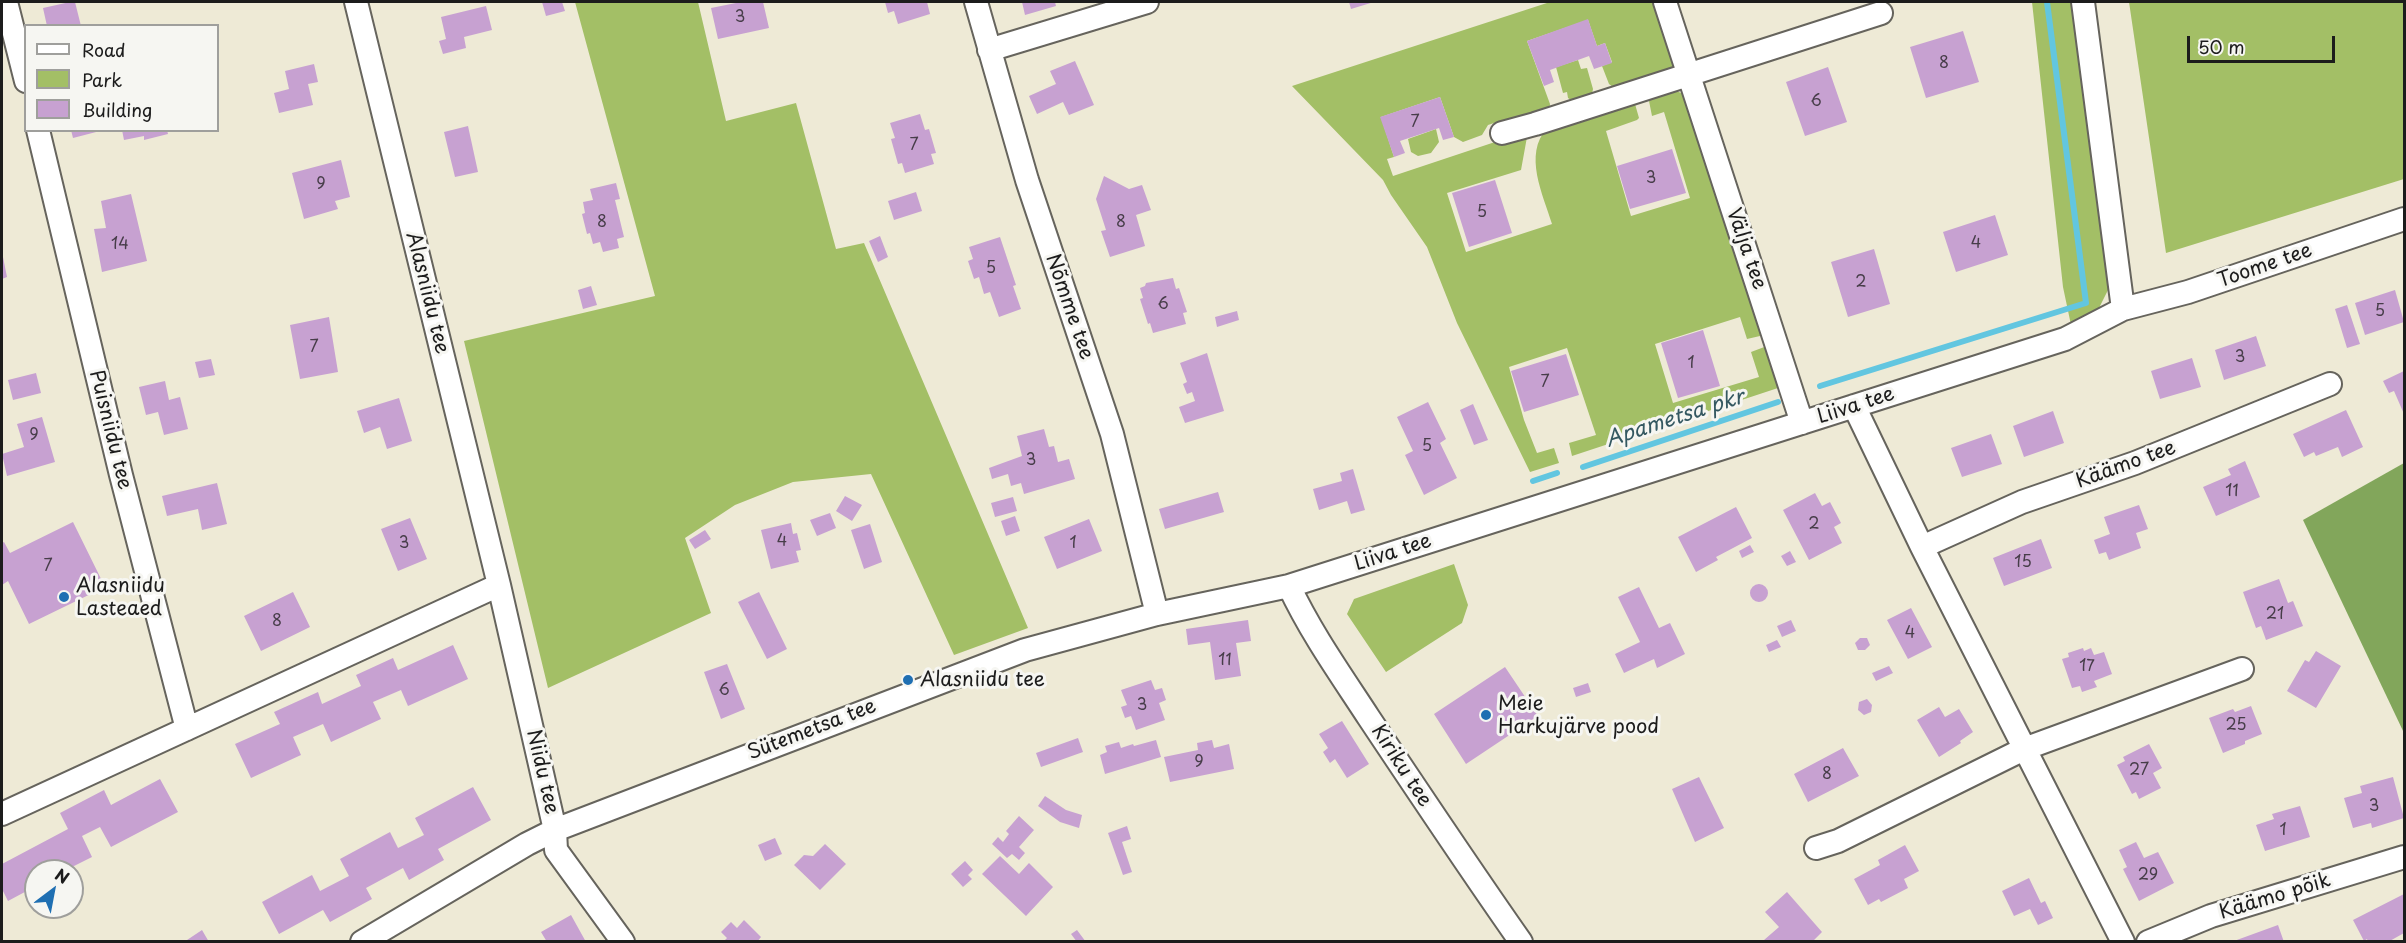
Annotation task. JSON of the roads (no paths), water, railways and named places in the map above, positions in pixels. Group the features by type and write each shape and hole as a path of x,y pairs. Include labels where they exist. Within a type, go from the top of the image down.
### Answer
{"street":[{"path":"6,2 24,73"},
{"name":"Alasniidu tee","path":"356,2 499,585"},
{"name":"Nõmme tee","path":"976,2 1027,180 1112,434 1157,614"},
{"path":"989,50 1146,2"},
{"name":"Välja tee","path":"1665,2 1802,423"},
{"path":"2084,2 2124,309"},
{"path":"1502,133 1688,76 1881,13"},
{"name":"Puisniidu tee","path":"38,132 121,475 187,729"},
{"name":"Toome tee","path":"2124,309 2188,292 2404,219"},
{"name":"Liiva tee","path":"1289,586 2065,339 2124,309"},
{"name":"Käämo tee","path":"1922,547 2022,502 2135,463 2330,384"},
{"path":"1854,406 1922,547 2123,942"},
{"path":"2,814 499,585"},
{"name":"Niidu tee","path":"499,585 555,830 556,850 623,942"},
{"name":"Sütemetsa tee","path":"362,942 527,844 555,830 777,743 1025,650 1157,614 1289,586"},
{"name":"Kiriku tee","path":"1289,586 1304,617 1352,693 1441,828 1521,942"},
{"path":"1816,848 1838,841 2024,749 2242,669"},
{"name":"Käämo põik","path":"2148,942 2211,916 2404,857"}],"waterway":[{"path":"1820,386 2086,303 2047,2"},
{"name":"Apametsa pkr","path":"1583,467 1778,402"},
{"name":"Apametsa pkr","path":"1533,481 1557,473"}],"place":[{"name":"Alasniidu Lasteaed","path":"64,597"},
{"name":"Alasniidu tee","path":"908,680"},
{"name":"Meie Harkujärve pood","path":"1486,715"}]}
